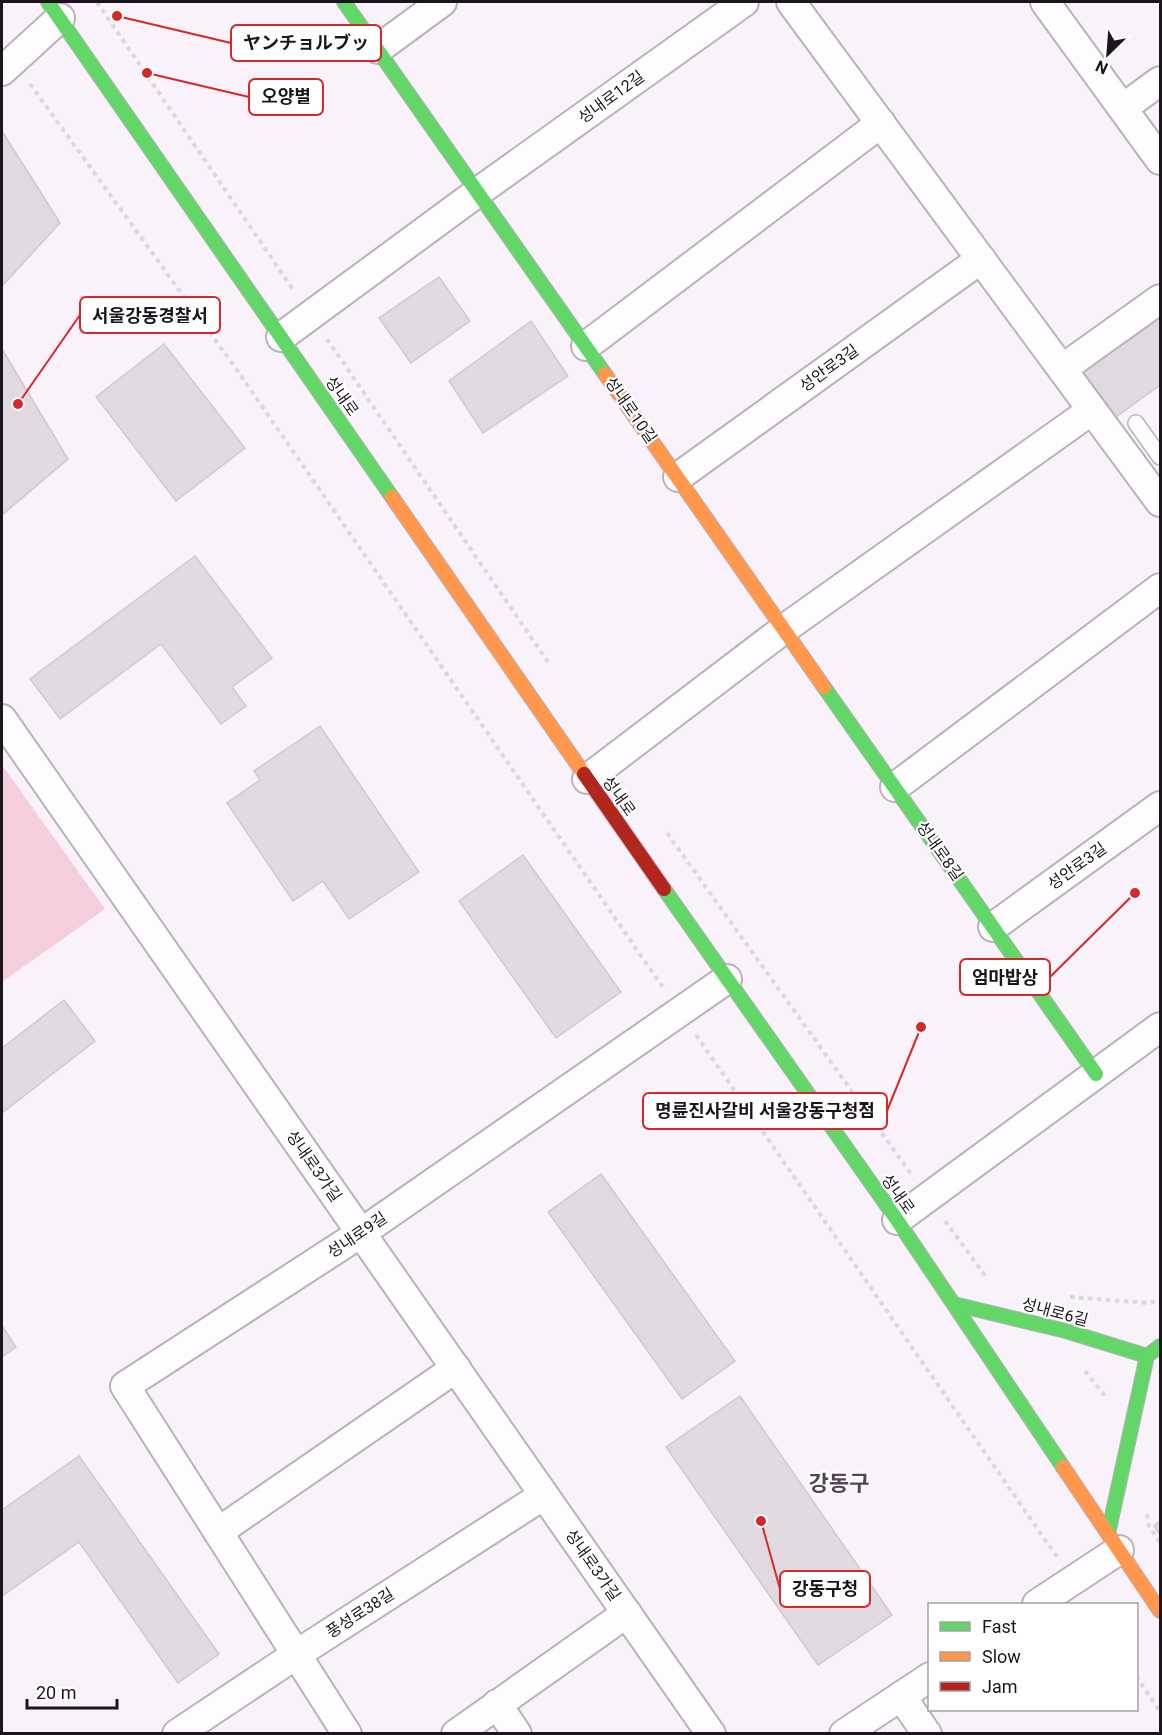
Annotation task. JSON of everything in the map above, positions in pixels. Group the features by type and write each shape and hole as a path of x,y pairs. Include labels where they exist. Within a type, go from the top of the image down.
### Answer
{"street":[{"path":"344,2 478,192"},
{"path":"378,49 442,2"},
{"name":"성내로12길","path":"281,337 478,192 744,2"},
{"path":"791,2 1161,502"},
{"path":"1046,2 1161,160"},
{"path":"7,66 54,10"},
{"name":"성내로","path":"54,10 587,779 897,1220 1161,1611"},
{"path":"1123,108 1161,81"},
{"path":"586,346 881,123"},
{"name":"성내로10길","path":"478,192 784,629"},
{"name":"성안로3길","path":"678,477 981,258"},
{"path":"1062,369 1161,299"},
{"path":"587,779 784,629 1092,410"},
{"path":"895,787 1161,588"},
{"name":"성내로8길","path":"784,629 1096,1074"},
{"name":"성내로3가길","path":"2,719 711,1734"},
{"name":"성안로3길","path":"993,927 1161,806"},
{"name":"성내로9길","path":"347,1734 125,1386 361,1233 727,979"},
{"path":"897,1220 1161,1027"},
{"name":"성내로6길","path":"954,1304 1066,1331 1147,1356"},
{"path":"1040,1603 1073,1580 1114,1542 1147,1356 1161,1346"},
{"path":"218,1532 456,1368"},
{"name":"풍성로38길","path":"177,1734 544,1495"},
{"name":"성내로3가길","path":"456,1734 627,1613"},
{"path":"844,1734 928,1678"},
{"path":"901,1696 927,1734"},
{"path":"497,1704 517,1734"}],"lane":[{"path":"1136,423 1161,457"}],"path":[{"path":"97,2 553,670"},
{"path":"7,66 237,370 1073,1580"},
{"path":"662,826 987,1279"},
{"path":"1065,1297 1149,1303 1161,1298"},
{"path":"1138,1678 1161,1712"}],"shaded area":[{"path":"2,765 105,909 2,982"}],"building":[{"path":"2,131 60,223 2,286"},
{"path":"439,277 470,321 411,363 379,318"},
{"path":"1160,310 1160,387 1116,417 1081,369"},
{"path":"531,321 568,376 483,433 449,381"},
{"path":"164,344 245,448 176,501 96,397"},
{"path":"2,349 68,459 2,515"},
{"path":"195,556 272,658 232,687 246,706 221,724 161,644 60,719 30,679"},
{"path":"320,726 419,872 349,919 323,881 293,901 227,803 260,780 254,771"},
{"path":"523,855 621,992 556,1038 459,901"},
{"path":"64,1000 95,1041 2,1113 2,1048"},
{"path":"601,1174 735,1361 682,1399 548,1212"},
{"path":"2,1326 16,1347 2,1357"},
{"path":"740,1396 892,1615 818,1665 666,1447"},
{"path":"79,1456 219,1654 178,1683 79,1542 2,1596 2,1510"},
{"path":"1160,1521 1160,1535 1154,1526"}],"traffic: fast":[{"path":"48,2 392,497"},
{"path":"344,2 605,374"},
{"path":"824,687 1096,1074"},
{"path":"664,889 897,1220 1063,1467"},
{"path":"954,1304 1066,1331 1147,1356"},
{"path":"1108,1534 1147,1356 1160,1346"}],"traffic: slow":[{"path":"605,374 824,687"},
{"path":"392,497 584,774"},
{"path":"1063,1467 1160,1611"}],"traffic: jam":[{"path":"584,774 664,889"}],"place":[{"name":"ヤンチョルブッ","path":"117,16"},
{"name":"오양별","path":"147,73"},
{"name":"서울강동경찰서","path":"18,404"},
{"name":"엄마밥상","path":"1135,893"},
{"name":"명륜진사갈비 서울강동구청점","path":"921,1027"},
{"name":"강동구청","path":"761,1521"}],"district":[{"name":"강동구","path":"839,1483"}]}
